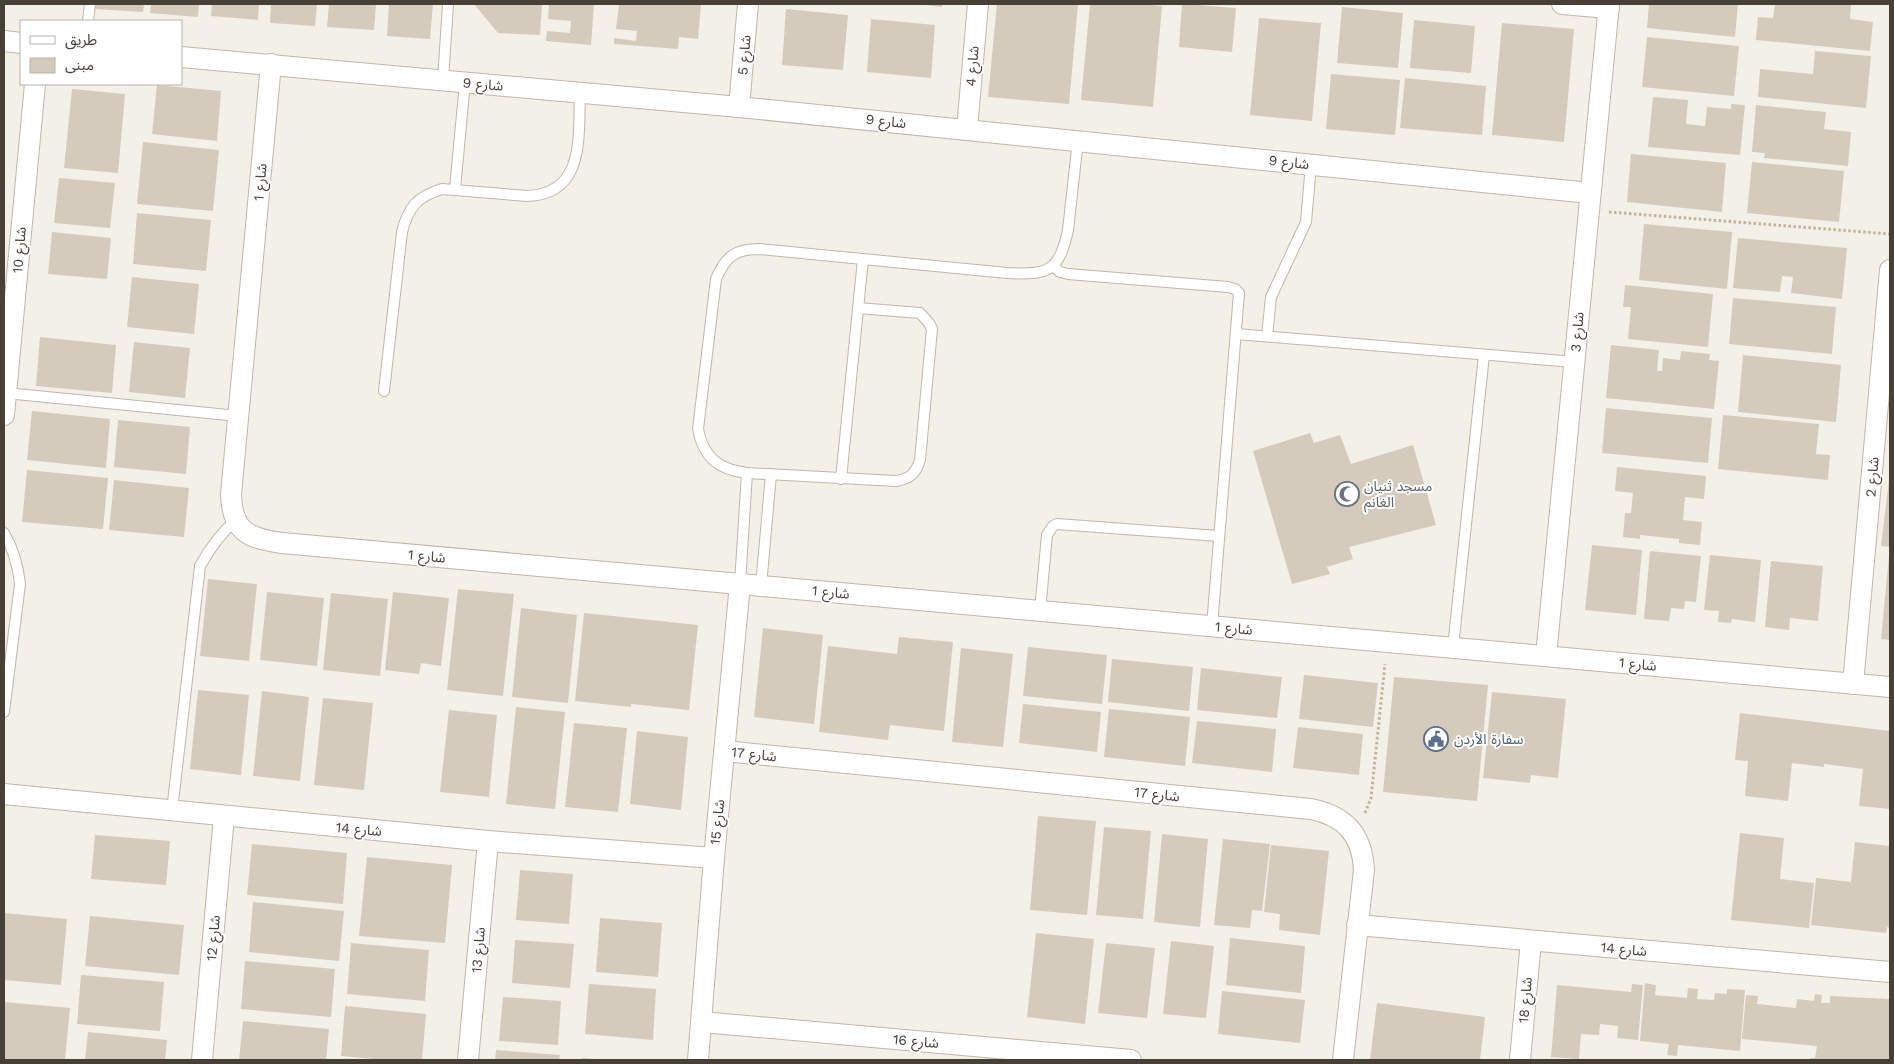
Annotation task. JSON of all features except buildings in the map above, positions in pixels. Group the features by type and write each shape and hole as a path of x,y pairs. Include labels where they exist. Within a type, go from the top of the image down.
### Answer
{"street":[{"name":"شارع 5","path":"739,107 748,4"},
{"name":"شارع 4","path":"967,129 978,4"},
{"name":"شارع 3","path":"1546,656 1609,6 1562,4"},
{"path":"4,41 20,43"},
{"name":"شارع 9","path":"182,57 739,107 1312,164 1589,202"},
{"name":"شارع 1","path":"272,64 231,494 232,514 241,528 252,535 282,543 1453,647 1890,688"},
{"name":"شارع 10","path":"4,415 35,85"},
{"name":"شارع 2","path":"1853,684 1890,270"},
{"name":"شارع 15","path":"698,1060 714,858 740,584"},
{"name":"شارع 17","path":"724,752 1326,812 1351,829 1362,855 1364,870 1343,1060"},
{"name":"شارع 14","path":"4,794 488,840 714,858"},
{"name":"شارع 12","path":"202,1060 224,816"},
{"name":"شارع 13","path":"468,1060 488,840"},
{"name":"شارع 14","path":"1357,926 1890,972"},
{"name":"شارع 18","path":"1520,1060 1531,941"},
{"name":"شارع 16","path":"702,1022 1083,1058 1131,1060"}],"lane":[{"path":"88,20 90,4"},
{"path":"443,80 448,4"},
{"path":"455,190 465,82"},
{"path":"384,391 405,218 411,208 420,198 436,191 455,190 540,196 562,185 569,176 574,164 580,92"},
{"path":"858,308 920,313 929,322 931,336 920,460 918,468 912,475 904,480 896,481 747,473 735,472 714,461 700,441 698,429 716,279 722,266 732,255 745,249 760,249 1025,274 1046,270 1053,266 1063,251 1068,230 1078,140"},
{"path":"1267,336 1272,297 1306,222 1312,164"},
{"path":"841,479 863,259"},
{"path":"1053,266 1060,272 1068,274 1235,289 1239,293 1212,626"},
{"path":"1236,334 1574,362"},
{"path":"1453,647 1484,355"},
{"path":"6,393 238,416"},
{"path":"740,584 747,473"},
{"path":"761,586 771,474"},
{"path":"172,811 200,566 215,541 236,521"},
{"path":"1040,611 1047,535 1053,526 1057,524 1219,536"},
{"path":"4,533 18,564 20,584 4,712"}],"path":[{"path":"1589,202 1890,234"},
{"path":"1356,837 1371,798 1388,642"}],"place":[{"name":"مسجد ثنيان الغانم","path":"1347,494"},
{"name":"سفارة الأردن","path":"1436,739"}]}
